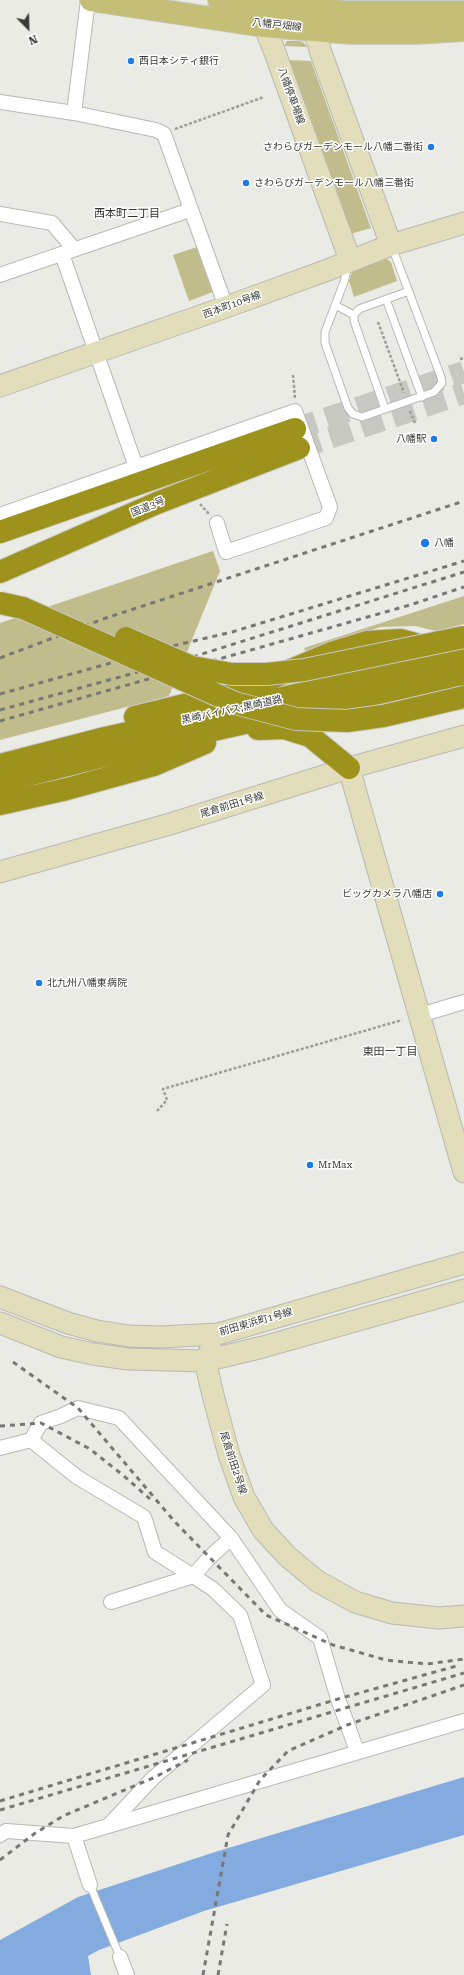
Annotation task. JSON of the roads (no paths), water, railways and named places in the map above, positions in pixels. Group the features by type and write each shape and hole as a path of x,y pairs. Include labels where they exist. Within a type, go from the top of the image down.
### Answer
{"highway":[{"path":"0,532 297,430"},
{"name":"国道3号","path":"0,572 150,506 297,430"},
{"path":"0,589 46,603 192,667 232,674 266,674 304,670 464,637"},
{"path":"0,603 23,608 235,703 296,720 347,721 390,715 464,697"},
{"path":"0,758 31,746 258,684 331,653 367,642 401,640 442,651"},
{"name":"黒崎バイパス;黒崎道路","path":"0,765 109,738 464,657"},
{"name":"黒崎バイパス;黒崎道路","path":"0,782 151,744 464,674"},
{"path":"0,804 67,789 132,771 154,764 189,748 222,736 255,729 284,728 310,736 349,768"}],"main road":[{"name":"八幡戸畑線","path":"89,0 232,20 264,26 308,12 352,33 416,33 464,30"},
{"name":"八幡戸畑線","path":"219,0 253,1 308,12 464,12"}],"street":[{"path":"74,113 89,0"},
{"name":"八幡停車場線","path":"253,1 264,26 350,260"},
{"path":"308,12 321,53 391,245"},
{"path":"0,102 74,113 156,130 164,134 226,307"},
{"path":"0,275 190,210"},
{"path":"0,214 52,223 68,252 96,354 136,467"},
{"name":"西本町10号線","path":"0,386 96,354 325,271 391,245 464,223"},
{"path":"0,515 136,467 297,430 330,507 326,518 226,552 217,523"},
{"name":"尾倉前田1号線","path":"0,872 170,824 349,768 464,736"},
{"path":"349,768 464,1172"},
{"path":"420,1015 464,1002"},
{"name":"前田東浜町1号線","path":"0,1297 68,1323 97,1331 129,1336 160,1337 218,1334 464,1263"},
{"path":"0,1323 62,1347 93,1354 128,1359 205,1361 263,1347 464,1290"},
{"path":"205,1361 218,1334"},
{"name":"尾倉前田2号線","path":"205,1361 228,1454 244,1497 263,1530 287,1556 317,1581 355,1602 392,1613 439,1618 464,1616"},
{"path":"0,1448 31,1440 41,1423 78,1408 119,1418 231,1538 280,1610 320,1638 338,1699 357,1752"},
{"path":"31,1440 77,1477 144,1517 154,1552 213,1589 240,1615 263,1685 153,1778 108,1826"},
{"path":"111,1602 193,1576 210,1557 231,1538"},
{"path":"2,1833 74,1836 464,1721"},
{"path":"74,1836 90,1885"},
{"path":"120,1957 127,1975"}],"lane":[{"path":"350,260 325,332 325,343 348,408 353,414 362,417 422,397 434,392 440,386 441,376 391,245"},
{"path":"385,409 354,321 354,315 359,309 409,291"},
{"path":"386,299 422,397"},
{"path":"335,305 354,315"},
{"path":"90,1885 120,1957"}],"water":[{"path":"464,1777 464,1835 204,1911 99,1950 88,1956 91,1975 0,1975 0,1940 78,1897 215,1852"}],"tunnel":[{"path":"295,429 464,372"},
{"path":"299,448 464,393"}],"railway":[{"path":"0,658 103,619 464,501"},
{"path":"0,694 168,647 232,632 464,561"},
{"path":"0,710 189,658 464,572"},
{"path":"0,721 410,605 464,587"},
{"path":"13,1362 78,1408 175,1522 266,1615 333,1645 386,1660 427,1664 464,1659"},
{"path":"0,1426 41,1423 90,1449 150,1499"},
{"path":"0,1801 338,1699 460,1665"},
{"path":"0,1810 464,1673"},
{"path":"203,1975 228,1835 260,1780 288,1751 347,1725 464,1685"},
{"path":"0,1860 34,1834 63,1816 153,1778 188,1760"},
{"path":"218,1975 227,1924"}],"place":[{"name":"西日本シティ銀行","path":"131,61"},
{"name":"さわらびガーデンモール八幡二番街","path":"431,147"},
{"name":"さわらびガーデンモール八幡三番街","path":"246,183"},
{"name":"八幡駅","path":"434,439"},
{"name":"八幡","path":"425,543"},
{"name":"ビッグカメラ八幡店","path":"440,894"},
{"name":"北九州八幡東病院","path":"39,983"},
{"name":"MrMax","path":"310,1165"}],"district":[{"name":"西本町二丁目","path":"127,214"},
{"name":"東田一丁目","path":"390,1052"}]}
